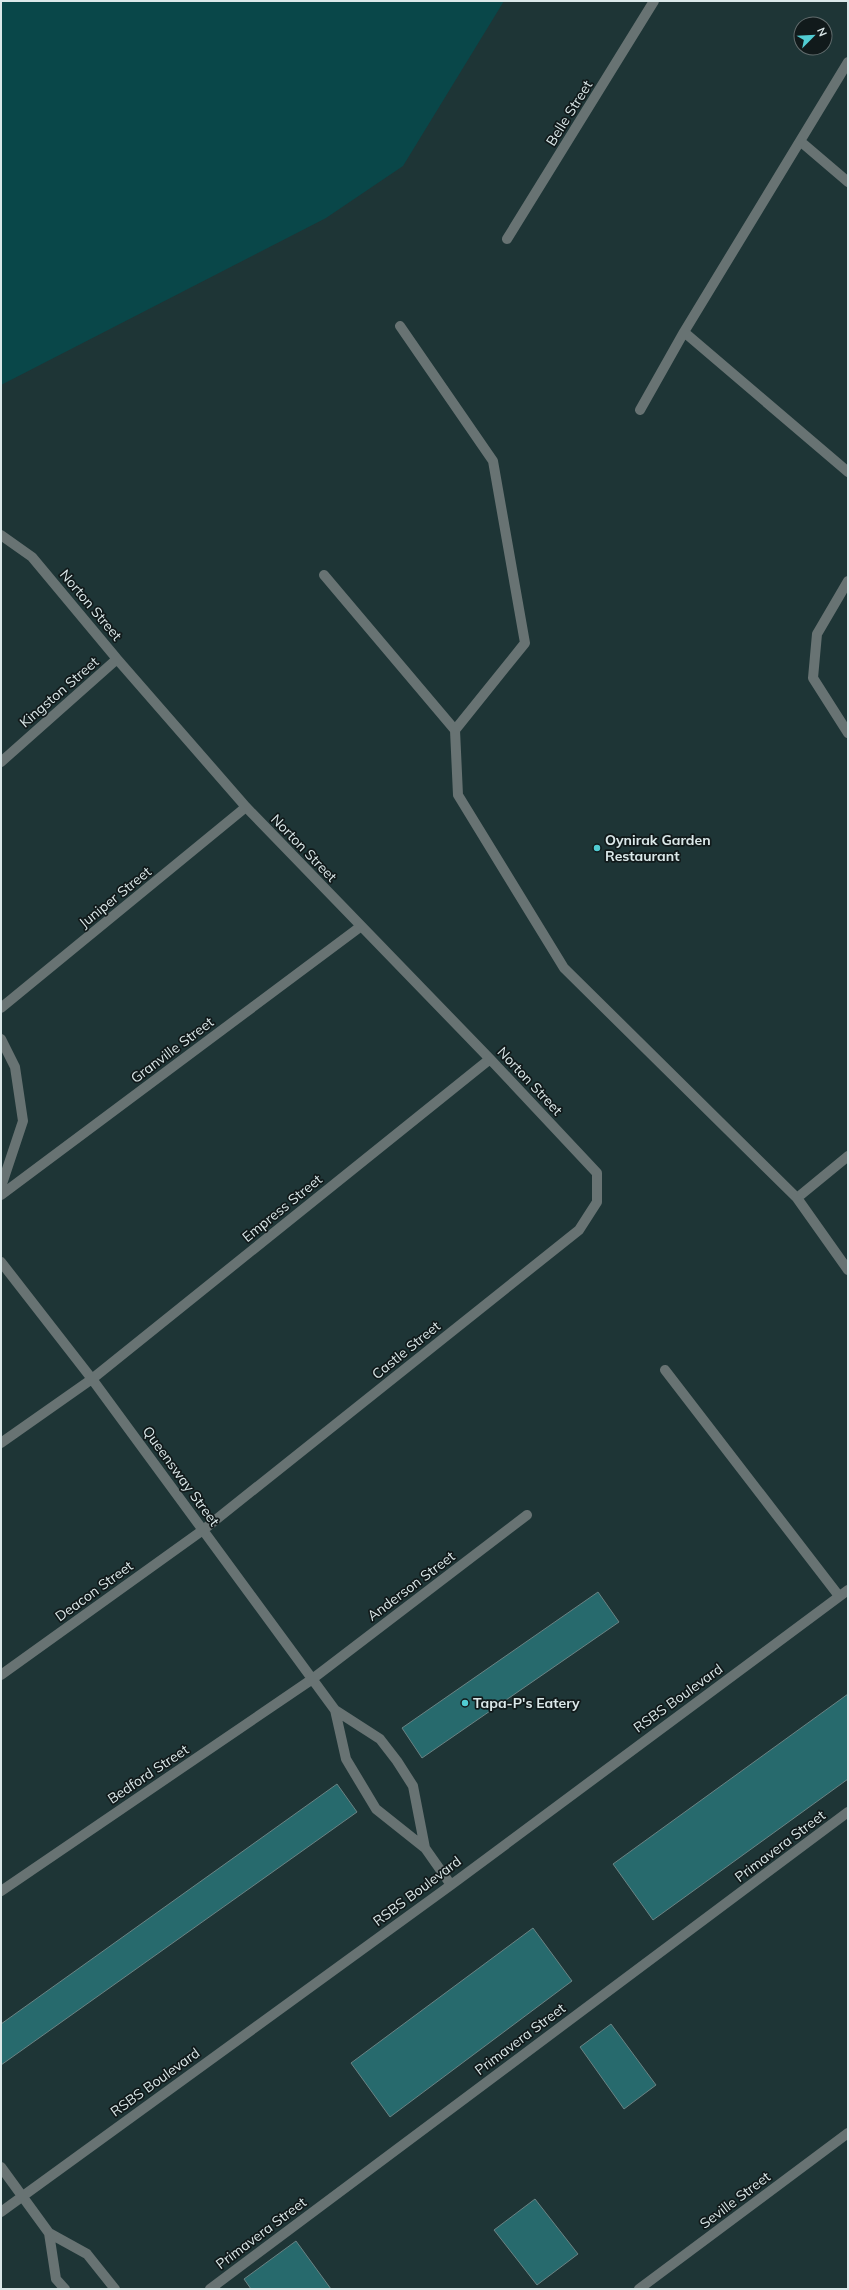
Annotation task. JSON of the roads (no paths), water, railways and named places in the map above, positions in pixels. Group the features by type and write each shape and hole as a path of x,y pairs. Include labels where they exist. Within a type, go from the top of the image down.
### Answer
{"street":[{"name":"Belle Street","path":"507,239 654,1"},
{"path":"640,410 684,332 848,62"},
{"path":"800,141 848,182"},
{"path":"400,326 492,461 525,643 454,730"},
{"path":"684,332 848,472"},
{"name":"Norton Street","path":"1,535 32,557 117,659 246,807 490,1059 597,1173"},
{"path":"324,575 454,730 458,795 564,968 797,1198 848,1270"},
{"path":"848,581 817,634 812,678 848,733"},
{"name":"Kingston Street","path":"1,762 117,659"},
{"name":"Juniper Street","path":"1,1008 246,807"},
{"name":"Granville Street","path":"1,1195 360,926"},
{"path":"1,1039 15,1067 22,1121 1,1187"},
{"name":"Empress Street","path":"1,1443 92,1379 490,1059"},
{"path":"797,1198 848,1156"},
{"name":"Castle Street","path":"203,1530 579,1230 596,1202 597,1173"},
{"name":"Queensway Street","path":"1,1262 92,1379 335,1710 380,1739 401,1767 413,1786 425,1848"},
{"path":"665,1370 840,1596"},
{"name":"Anderson Street","path":"312,1680 527,1515"},
{"name":"Deacon Street","path":"1,1675 203,1530"},
{"name":"RSBS Boulevard","path":"1,2212 451,1885 848,1590"},
{"name":"Bedford Street","path":"1,1891 312,1680"},
{"name":"Queensway Street","path":"335,1710 346,1759 376,1809 425,1848 451,1885"},
{"name":"Primavera Street","path":"210,2289 848,1812"},
{"name":"Seville Street","path":"639,2289 848,2133"},
{"path":"1,2167 49,2233 87,2254 115,2289"},
{"path":"49,2233 56,2279 65,2289"}],"place":[{"name":"Oynirak Garden Restaurant","path":"597,848"},
{"name":"Tapa-P's Eatery","path":"465,1703"}]}
